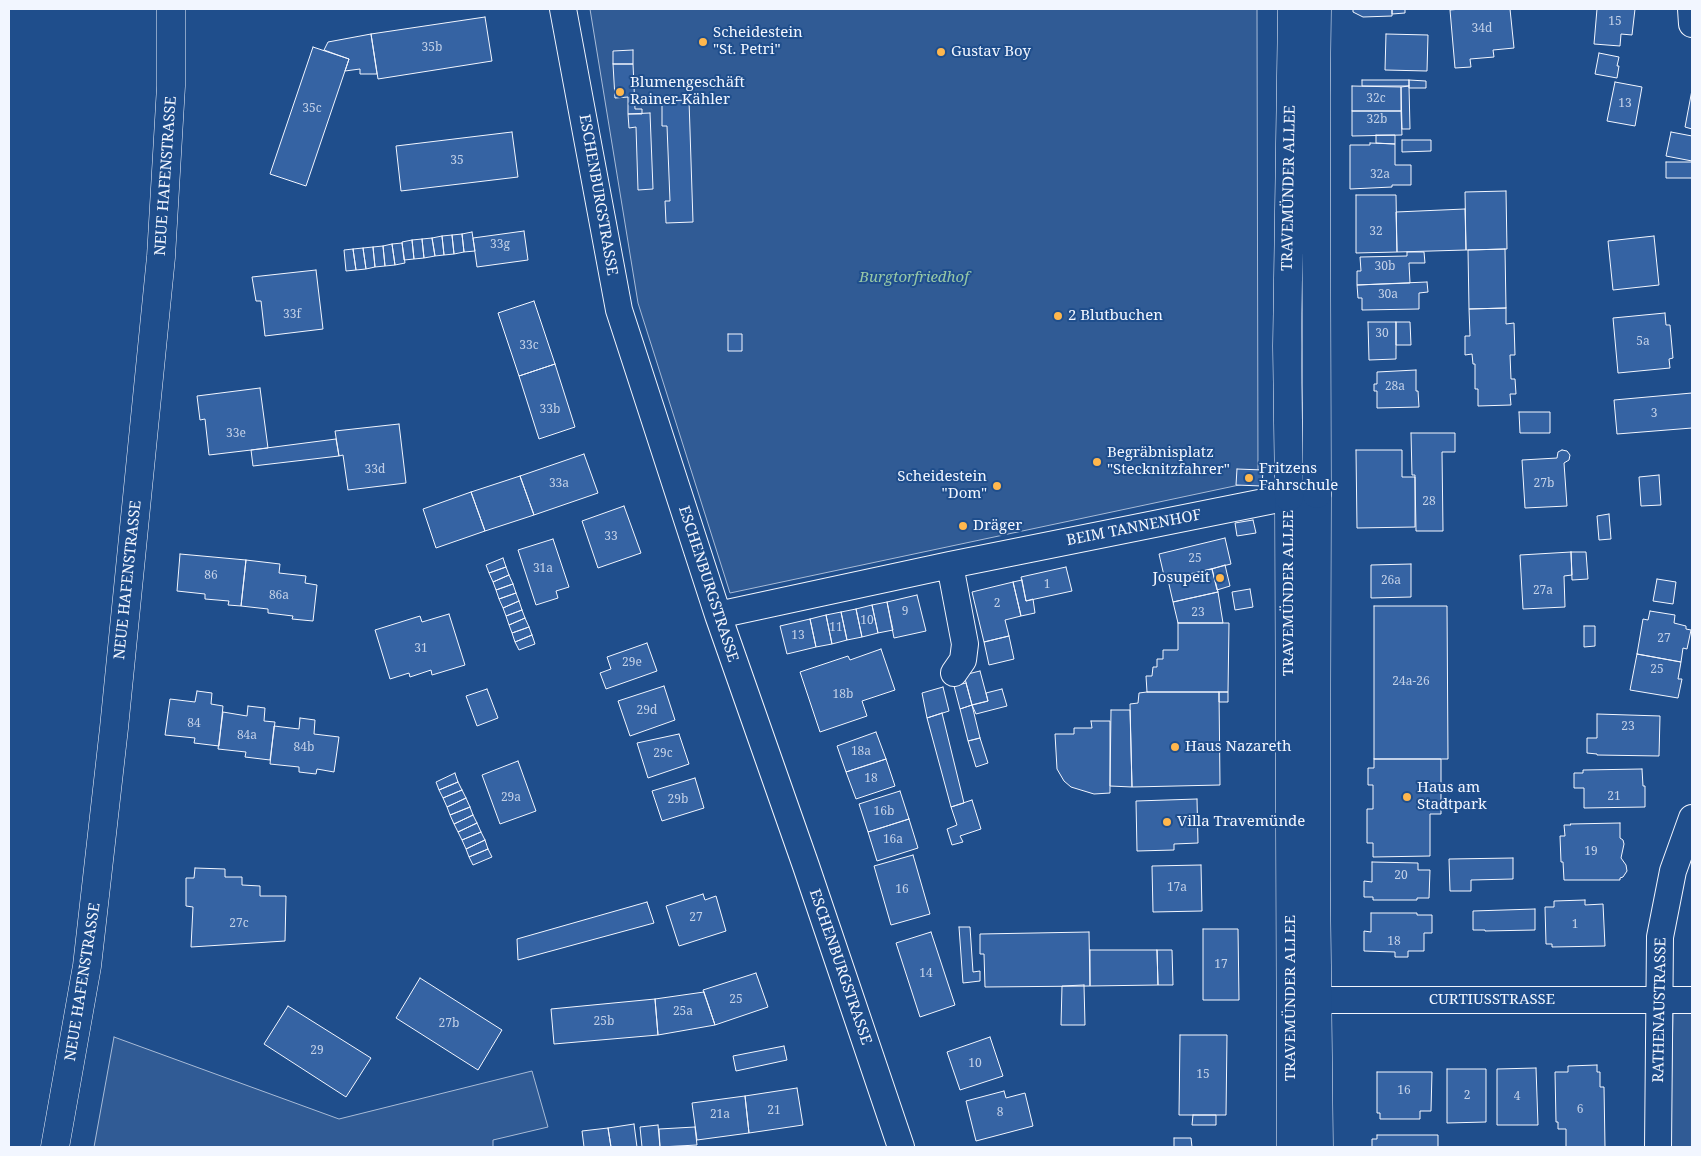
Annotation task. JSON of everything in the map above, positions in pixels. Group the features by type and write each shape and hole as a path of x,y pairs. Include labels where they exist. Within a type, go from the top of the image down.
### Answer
{"main road":[{"name":"NEUE HAFENSTRASSE","path":"55,1147 87,966 114,728 161,257 171,86 171,9"},
{"name":"TRAVEMÜNDER ALLEE","path":"1292,9 1287,336 1289,497 1304,1000 1319,1147"},
{"name":"TRAVEMÜNDER ALLEE","path":"1291,1147 1304,1000 1316,663 1317,9"}],"street":[{"name":"ESCHENBURGSTRASSE","path":"563,9 619,310 718,615 806,866 901,1147"},
{"path":"1691,9 1692,24"},
{"name":"BEIM TANNENHOF","path":"718,615 950,565 1289,497 1317,494"},
{"path":"950,565 965,644 963,660 954,673"},
{"name":"RATHENAUSTRASSE","path":"1658,1147 1660,937 1673,871 1692,818"},
{"name":"CURTIUSSTRASSE","path":"1304,1000 1692,1000"}],"green space":[{"name":"Burgtorfriedhof","path":"590,9 1257,9 1258,481 730,593 638,303"},
{"path":"1673,1012 1692,1012 1692,1147 1670,1147"},
{"path":"114,1037 339,1119 532,1071 548,1127 493,1140 493,1147 94,1147"}],"building":[{"path":"1353,9 1392,9 1392,16 1363,17 1353,12"},
{"path":"1392,9 1405,9 1405,13 1392,14"},
{"path":"1510,9 1514,48 1493,50 1494,57 1470,59 1471,67 1455,68 1450,10"},
{"path":"1597,9 1635,9 1632,35 1621,34 1620,46 1594,44"},
{"path":"485,17 492,61 378,79 371,34"},
{"path":"371,34 377,74 360,74 360,69 345,71 349,59 324,50 328,42"},
{"path":"1386,34 1428,35 1427,71 1385,70"},
{"path":"313,47 349,59 306,186 270,174"},
{"path":"633,50 633,64 613,64 613,51"},
{"path":"1599,53 1619,57 1617,78 1595,74"},
{"path":"613,64 633,64 635,109 642,109 642,114 628,114 628,97 615,98"},
{"path":"1362,80 1409,80 1409,86 1362,86"},
{"path":"1409,80 1426,81 1426,88 1409,88"},
{"path":"1615,82 1642,87 1635,126 1607,121"},
{"path":"1352,86 1401,87 1401,111 1352,111"},
{"path":"1409,86 1410,129 1402,129 1401,87"},
{"path":"1692,90 1692,129 1685,127"},
{"path":"689,100 693,222 666,223 665,201 670,201 667,126 662,126 662,101"},
{"path":"1352,111 1401,111 1402,135 1352,136"},
{"path":"650,113 653,189 638,190 636,127 629,128 628,114"},
{"path":"512,132 518,177 401,191 396,146"},
{"path":"1671,132 1692,136 1692,161 1666,156"},
{"path":"1376,135 1395,135 1395,144 1376,143"},
{"path":"1402,140 1431,140 1431,151 1402,152"},
{"path":"1370,143 1395,144 1395,165 1411,165 1411,185 1350,189 1350,145 1370,145"},
{"path":"1666,162 1692,162 1692,178 1666,178"},
{"path":"1506,191 1507,249 1466,250 1465,192"},
{"path":"1356,195 1396,195 1397,252 1356,253"},
{"path":"1465,209 1466,250 1397,252 1396,212"},
{"path":"524,231 528,260 477,267 473,238"},
{"path":"472,232 475,251 464,252 462,234"},
{"path":"462,234 464,252 454,254 452,235"},
{"path":"452,235 454,254 444,255 442,236"},
{"path":"442,236 444,255 435,256 432,238"},
{"path":"1654,236 1659,285 1613,290 1608,241"},
{"path":"432,238 435,256 424,258 422,239"},
{"path":"422,239 424,258 414,259 412,240"},
{"path":"412,240 414,259 404,260 402,242"},
{"path":"402,243 405,263 395,265 392,244"},
{"path":"392,244 395,265 385,266 383,246"},
{"path":"383,246 385,266 375,267 373,247"},
{"path":"373,247 375,267 366,269 363,248"},
{"path":"363,248 366,269 356,270 353,249"},
{"path":"353,249 356,270 346,271 344,250"},
{"path":"1505,249 1506,308 1469,309 1468,250"},
{"path":"1407,252 1424,252 1425,263 1409,263 1410,283 1357,285 1357,271 1361,271 1360,257 1407,256"},
{"path":"316,270 323,329 265,336 261,301 256,301 252,277"},
{"path":"1427,282 1428,292 1419,293 1419,309 1362,310 1362,298 1358,298 1357,285"},
{"path":"534,301 555,364 519,376 498,313"},
{"path":"1506,308 1506,324 1514,323 1515,355 1510,355 1511,379 1515,379 1516,394 1510,394 1511,405 1478,406 1478,389 1475,389 1475,364 1473,364 1472,354 1465,355 1465,336 1470,336 1469,309"},
{"path":"1665,313 1666,325 1670,325 1673,358 1669,359 1670,368 1618,373 1613,318"},
{"path":"1368,322 1396,322 1396,359 1369,360"},
{"path":"1396,322 1410,322 1411,345 1396,345"},
{"path":"728,334 742,334 742,351 728,351"},
{"path":"555,364 575,427 539,439 519,376"},
{"path":"1416,370 1416,391 1418,391 1419,407 1377,408 1377,391 1374,391 1374,384 1377,384 1377,372"},
{"path":"260,388 268,448 209,455 205,419 200,420 197,396"},
{"path":"1692,393 1692,428 1617,434 1614,400"},
{"path":"1519,412 1550,412 1550,433 1520,433"},
{"path":"399,424 406,483 348,490 343,455 339,456 335,431"},
{"path":"1411,433 1455,433 1455,452 1442,452 1443,531 1416,531 1415,475 1412,475"},
{"path":"336,439 339,456 253,466 251,450"},
{"path":"1356,450 1402,450 1402,477 1415,477 1415,527 1357,528"},
{"path":"1562,450 1567,451 1570,455 1569,460 1564,463 1567,506 1525,508 1522,460 1557,458 1558,452"},
{"path":"584,454 598,493 534,515 520,476"},
{"name":"Fritzens Fahrschule","path":"1237,469 1263,470 1262,486 1236,485"},
{"path":"1659,475 1661,505 1641,506 1639,477"},
{"path":"520,476 534,515 485,531 471,492"},
{"path":"471,492 485,531 436,548 423,509"},
{"path":"624,506 641,553 598,568 582,521"},
{"path":"1609,514 1611,539 1599,540 1597,516"},
{"path":"1253,520 1256,533 1237,536 1235,523"},
{"path":"1225,538 1231,564 1165,580 1159,554"},
{"path":"553,539 569,587 556,591 558,598 536,605 518,550"},
{"path":"1571,552 1586,552 1588,579 1572,580"},
{"path":"1571,552 1572,575 1564,576 1565,607 1523,609 1520,555"},
{"path":"180,554 246,560 241,606 228,605 229,601 205,599 205,594 177,591"},
{"path":"503,558 506,567 489,573 486,565"},
{"path":"246,560 280,564 279,573 306,576 305,583 317,585 313,621 292,619 293,616 268,613 268,609 241,606"},
{"path":"1411,564 1411,597 1371,598 1371,565"},
{"path":"1225,565 1230,586 1217,590 1212,569"},
{"path":"506,567 509,575 493,582 489,573"},
{"path":"1066,567 1072,591 1026,601 1021,577"},
{"path":"1212,569 1218,592 1173,602 1168,580"},
{"path":"509,575 513,584 496,590 493,582"},
{"path":"1657,579 1676,582 1673,604 1653,601"},
{"path":"1022,580 1026,601 1033,599 1035,613 1021,616 1013,582"},
{"path":"1013,582 1021,616 1005,620 1009,636 984,642 972,592"},
{"path":"513,584 516,593 499,599 496,590"},
{"path":"1250,589 1253,607 1235,610 1232,592"},
{"path":"1218,592 1223,623 1178,623 1173,602"},
{"path":"516,593 519,601 503,608 499,599"},
{"path":"917,595 926,631 894,638 887,602"},
{"path":"519,601 522,610 506,616 503,608"},
{"path":"887,602 893,630 878,633 872,605"},
{"path":"872,605 878,633 862,637 856,609"},
{"path":"1374,606 1447,606 1448,759 1374,759"},
{"path":"856,609 862,637 847,640 841,612"},
{"path":"522,610 525,618 509,625 506,616"},
{"path":"1650,611 1675,615 1674,623 1686,626 1686,629 1691,630 1687,649 1683,648 1681,662 1637,654 1643,619 1648,620"},
{"path":"841,612 847,640 832,644 826,615"},
{"path":"449,614 465,665 432,675 431,670 410,677 409,673 390,679 375,630 420,616 422,622"},
{"path":"826,615 832,644 816,647 810,619"},
{"path":"525,618 529,627 512,633 509,625"},
{"path":"810,619 816,647 787,654 780,626"},
{"path":"1178,623 1229,623 1228,692 1147,692 1146,676 1152,676 1153,667 1157,667 1157,659 1163,659 1163,650 1178,650"},
{"path":"1584,626 1595,626 1595,646 1584,647"},
{"path":"529,627 532,635 515,642 512,633"},
{"path":"532,635 535,644 519,650 515,642"},
{"path":"1009,636 1014,659 989,665 984,642"},
{"path":"647,643 657,671 606,689 600,673 611,669 607,657"},
{"path":"881,649 895,690 862,701 867,716 820,732 800,672 848,656 850,660"},
{"path":"1637,654 1681,662 1678,679 1682,679 1678,698 1630,690"},
{"path":"980,671 988,701 972,705 964,675"},
{"path":"966,683 972,705 960,709 954,686"},
{"path":"664,686 675,720 630,736 618,701"},
{"path":"943,687 949,711 927,718 922,693"},
{"path":"487,689 498,718 477,726 466,696"},
{"path":"1002,689 1007,706 976,714 972,705 988,701 986,693"},
{"path":"197,691 212,693 211,704 223,706 219,746 194,743 195,738 165,735 170,699 195,702"},
{"name":"Haus Nazareth","path":"1219,692 1220,785 1132,787 1130,704 1138,703 1139,693"},
{"path":"1219,692 1228,692 1228,702 1219,702"},
{"path":"972,705 980,738 968,741 960,709"},
{"path":"248,706 265,708 264,721 275,722 270,760 245,757 246,752 218,749 223,712 247,716"},
{"path":"1111,710 1130,710 1132,787 1110,786"},
{"path":"942,713 964,803 951,807 927,718"},
{"path":"1597,714 1660,716 1659,756 1597,755 1587,753 1587,738 1597,738"},
{"path":"300,718 315,720 314,734 339,737 334,772 317,769 316,774 299,772 299,767 270,764 274,726 299,729"},
{"path":"1091,721 1110,721 1110,793 1094,794 1071,787 1064,781 1057,769 1055,734 1074,734 1074,728 1092,728"},
{"path":"876,732 886,759 846,772 837,746"},
{"path":"679,734 689,764 648,778 637,743"},
{"path":"980,738 988,763 976,767 968,741"},
{"path":"886,759 895,786 856,799 846,772"},
{"name":"Haus am Stadtpark","path":"1374,759 1441,759 1441,814 1430,814 1430,856 1373,857 1373,843 1367,843 1367,809 1373,809 1373,785 1368,785 1368,768 1374,768"},
{"path":"518,761 536,811 500,824 482,775"},
{"path":"1642,769 1643,786 1645,786 1645,807 1584,808 1584,788 1574,788 1574,773 1583,773 1583,770"},
{"path":"455,773 458,782 439,790 436,782"},
{"path":"695,778 704,808 662,821 652,791"},
{"path":"458,782 462,790 443,798 439,790"},
{"path":"462,790 466,798 447,807 443,798"},
{"path":"900,791 909,819 868,832 859,804"},
{"path":"466,798 470,807 450,815 447,807"},
{"name":"Villa Travemünde","path":"1197,799 1198,843 1174,844 1174,850 1137,851 1136,801"},
{"path":"972,800 981,829 960,836 963,842 952,845 947,829 957,825 951,807"},
{"path":"470,807 473,815 454,824 450,815"},
{"path":"473,815 477,823 458,832 454,824"},
{"path":"909,819 918,848 877,861 868,832"},
{"path":"477,823 481,832 462,840 458,832"},
{"path":"1620,823 1620,838 1624,844 1621,858 1626,865 1627,871 1623,877 1620,880 1564,880 1560,836 1565,836 1564,825"},
{"path":"481,832 485,840 466,849 462,840"},
{"path":"485,840 488,849 469,857 466,849"},
{"path":"488,849 492,857 473,865 469,857"},
{"path":"913,855 930,914 891,925 874,866"},
{"path":"1513,858 1513,879 1471,880 1471,891 1450,891 1449,859"},
{"path":"1372,862 1418,863 1418,870 1430,870 1429,898 1417,898 1417,900 1373,900 1373,897 1364,897 1364,881 1372,882"},
{"path":"1201,865 1202,911 1153,912 1152,866"},
{"path":"195,868 225,869 225,877 242,877 242,885 260,886 260,896 286,896 285,941 191,947 193,907 186,906 186,878 194,878"},
{"path":"703,894 705,900 716,896 726,931 679,946 666,906"},
{"path":"1585,900 1585,905 1603,904 1605,946 1552,947 1552,944 1546,944 1545,907 1554,907 1554,901"},
{"path":"647,902 654,923 518,960 517,939"},
{"path":"1535,909 1535,930 1473,930 1473,911"},
{"path":"1371,913 1417,913 1417,915 1432,915 1432,933 1424,933 1424,951 1408,951 1408,957 1395,957 1395,952 1364,951 1364,931 1371,932"},
{"path":"959,927 970,927 973,972 980,971 980,981 963,983"},
{"path":"1203,929 1238,929 1239,1000 1203,1000"},
{"path":"931,932 955,1005 920,1017 896,943"},
{"path":"1089,932 1090,986 985,987 984,954 980,954 980,934"},
{"path":"1090,950 1157,950 1158,985 1090,986"},
{"path":"1157,950 1172,950 1173,985 1158,985"},
{"path":"756,973 768,1007 715,1025 703,990"},
{"path":"420,978 502,1030 478,1070 396,1018"},
{"path":"1084,985 1085,1025 1061,1025 1062,986"},
{"path":"704,992 715,1025 658,1035 655,999"},
{"path":"655,999 658,1035 554,1044 551,1009"},
{"path":"288,1006 371,1058 346,1097 264,1044"},
{"path":"1180,1035 1227,1035 1226,1115 1179,1115"},
{"path":"990,1037 1003,1076 960,1090 947,1052"},
{"path":"784,1046 787,1060 736,1071 733,1056"},
{"path":"1597,1065 1597,1072 1600,1072 1600,1087 1604,1087 1605,1147 1566,1147 1566,1129 1558,1129 1558,1122 1556,1122 1555,1072 1568,1072 1568,1066"},
{"path":"1536,1068 1538,1125 1497,1125 1497,1069"},
{"path":"1447,1069 1486,1069 1486,1122 1447,1123"},
{"path":"1377,1072 1432,1072 1431,1111 1420,1111 1420,1119 1380,1119 1380,1113 1377,1113"},
{"path":"797,1088 803,1125 749,1133 745,1096"},
{"path":"1004,1091 1006,1098 1025,1093 1033,1126 976,1141 966,1101"},
{"path":"745,1096 749,1133 697,1140 692,1103"},
{"path":"1193,1115 1216,1115 1216,1125 1192,1125"},
{"path":"634,1124 637,1147 611,1147 608,1128"},
{"path":"658,1125 660,1147 642,1147 640,1127"},
{"path":"695,1127 697,1145 660,1147 659,1129"},
{"path":"608,1128 611,1147 584,1147 582,1131"},
{"path":"1377,1135 1438,1135 1438,1147 1372,1147 1372,1139 1377,1139"},
{"path":"1174,1138 1191,1138 1192,1147 1174,1147"}],"place":[{"name":"Scheidestein \"St. Petri\"","path":"703,42"},
{"name":"Gustav Boy","path":"941,52"},
{"name":"Blumengeschäft Rainer Kähler","path":"620,92"},
{"name":"2 Blutbuchen","path":"1058,316"},
{"name":"Begräbnisplatz \"Stecknitzfahrer\"","path":"1097,462"},
{"name":"Fritzens Fahrschule","path":"1249,478"},
{"name":"Scheidestein \"Dom\"","path":"997,486"},
{"name":"Dräger","path":"963,526"},
{"name":"Josupeit","path":"1220,578"},
{"name":"Haus Nazareth","path":"1175,747"},
{"name":"Haus am Stadtpark","path":"1407,797"},
{"name":"Villa Travemünde","path":"1167,822"}]}
